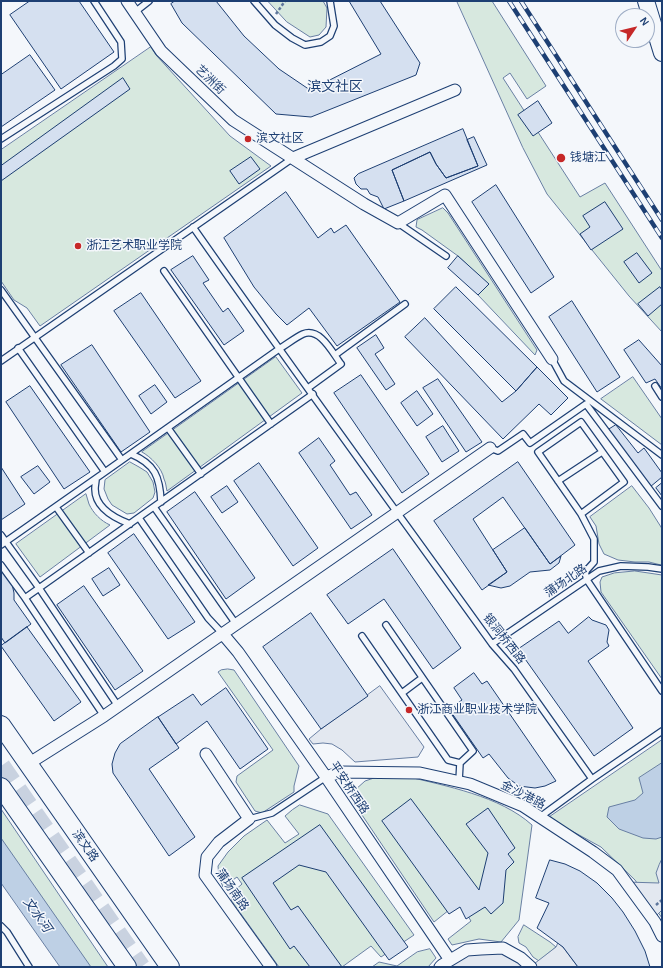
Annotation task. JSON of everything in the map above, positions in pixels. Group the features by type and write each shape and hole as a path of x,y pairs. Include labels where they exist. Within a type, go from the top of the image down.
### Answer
{"main road":[{"path":"647,2 662,54"},
{"name":"滨文路","path":"1,725 170,967"},
{"path":"1,787 127,967"}],"street":[{"name":"艺洲街","path":"127,1 161,51 233,120 364,204 398,223"},
{"path":"293,158 455,90"},
{"path":"398,223 445,195 552,359"},
{"path":"28,764 104,716 490,448"},
{"name":"平安桥西路","path":"222,633 238,652 326,777 450,960"},
{"path":"206,754 249,818"},
{"name":"金沙港路","path":"326,777 340,772 420,773 470,784 523,806 593,852 617,870 655,922 662,936"},
{"name":"蒲场南路","path":"249,818 219,842 207,856 205,875 271,967"},
{"path":"440,967 467,950 481,948 503,948 521,958 531,967"}],"lane":[{"path":"1,140 114,66 122,59 121,42 94,1"},
{"path":"135,12 149,1"},
{"path":"254,1 275,25 292,38 305,45 321,42 330,36 334,26 330,1"},
{"path":"1,360 293,158"},
{"path":"398,223 446,256"},
{"name":"银洞桥西路","path":"193,227 279,350 313,394 492,644 514,669 592,779"},
{"path":"164,271 271,424"},
{"path":"1,290 122,460"},
{"path":"335,355 405,304"},
{"path":"3,543 279,350 303,334 313,332 323,339 341,364 308,388"},
{"path":"18,348 105,472"},
{"path":"552,359 564,381 662,455"},
{"path":"655,386 662,397"},
{"path":"25,598 313,394"},
{"path":"490,448 498,451 523,434 530,443 586,404 662,506"},
{"path":"581,514 624,482 581,422 538,452 581,514 594,539 594,562 585,572 587,580 662,691"},
{"path":"168,428 201,474"},
{"path":"558,481 602,452"},
{"path":"131,454 141,458 153,469 161,488 161,502"},
{"path":"96,479 95,490 99,502 109,514 130,524"},
{"path":"56,507 89,553"},
{"path":"154,507 236,624"},
{"path":"139,518 208,618 222,633"},
{"path":"1,535 3,543 39,588 118,706"},
{"path":"1,565 25,598 104,716"},
{"name":"蒲场北路","path":"492,644 599,571 621,566 662,569"},
{"path":"386,624 473,751 460,763 459,781"},
{"path":"362,636 448,760 460,763"},
{"path":"402,693 422,678"},
{"path":"540,817 662,731"},
{"path":"249,818 272,813 326,777"},
{"path":"1,926 7,932 29,967"}],"path":[{"path":"272,21 285,1"}],"shaded area":[{"path":"268,1 323,1 327,8 326,27 319,35 310,37 287,22"},
{"path":"457,1 492,1 546,86 527,99 510,73 503,78 580,197 605,183 662,271 662,332 629,296 547,194 523,148"},
{"name":"浙江艺术职业学院","path":"151,47 156,55 230,136 271,166 40,326 27,308 14,300 1,281 1,150"},
{"path":"443,208 448,213 537,350 535,355 478,295 488,284 458,256 416,227 417,220"},
{"path":"276,357 302,393 167,491 163,475 159,467 142,452"},
{"path":"633,377 662,419 662,445 601,399"},
{"path":"130,462 147,472 153,482 155,492 153,498 134,513 127,514 112,505 104,489 105,480"},
{"path":"632,486 649,508 662,529 661,565 649,562 618,560 604,554 599,544 596,526 590,517"},
{"path":"86,494 89,504 95,514 110,525 40,577 16,544"},
{"path":"635,571 662,575 662,679 601,592 600,582 602,577 614,573"},
{"path":"228,669 234,670 299,766 294,792 262,813 255,811 236,782 237,776 273,750 218,672"},
{"path":"380,686 424,747 418,757 355,762 342,750 332,744 313,744 309,739"},
{"path":"662,740 662,918 635,880 601,847 548,818"},
{"path":"405,776 455,788 489,799 519,815 532,825 519,920 501,942 479,939 452,945 448,939 471,921 459,902 434,922 360,812 355,790 365,781 377,777"},
{"path":"300,805 328,814 414,935 381,957 371,946 342,967 279,967 231,900 233,892 242,884 237,877 223,887 219,877 218,866 228,852 244,836 267,820 285,843 299,834 285,816"},
{"path":"1,809 108,967 88,967 1,842"},
{"path":"662,859 662,910 653,919 626,882 659,883 656,873"},
{"path":"524,925 556,947 539,961 533,957 526,947 519,943 518,937"},
{"path":"558,943 563,947 578,967 530,967 556,947"},
{"path":"503,948 530,967 440,967 453,958"},
{"path":"430,949 436,958 428,967 372,967 379,962 397,966 417,952"}],"water":[{"path":"662,763 662,837 656,839 643,838 619,829 607,817 609,807 635,800 643,793 639,778"},
{"name":"文水河","path":"1,838 91,967 60,967 1,883"}],"building":[{"path":"30,1 79,1 114,52 61,89 10,15"},
{"path":"175,1 216,1 244,36 279,69 310,90 381,54 349,1 380,1 420,63 416,75 311,117 276,114 182,23 171,4"},
{"path":"30,55 55,90 1,127 1,75"},
{"path":"123,78 130,89 1,181 1,166"},
{"path":"538,101 552,123 533,136 518,115"},
{"path":"463,129 478,166 446,178 430,152 392,170 404,201 384,209 378,197 370,194 367,189 361,189 356,184 354,178 358,174"},
{"path":"474,137 487,165 404,201 392,170 430,152 446,178 478,166 467,140"},
{"path":"251,157 260,169 239,184 230,171"},
{"path":"496,185 554,277 531,293 472,202"},
{"path":"286,192 318,238 331,228 334,233 346,225 400,302 337,346 309,308 287,325 254,287 224,238"},
{"path":"605,202 623,229 591,250 580,234 590,227 583,216"},
{"path":"637,253 652,273 639,283 624,262"},
{"path":"193,256 209,280 203,283 223,312 228,308 244,331 224,345 171,270"},
{"path":"458,256 489,284 478,295 448,268"},
{"path":"456,287 537,367 516,391 434,309"},
{"path":"660,287 662,290 662,304 648,316 638,304"},
{"path":"141,293 201,381 175,398 114,311"},
{"path":"572,301 620,377 597,392 549,317"},
{"path":"425,318 502,402 516,391 537,367 568,398 551,415 539,404 503,439 405,337"},
{"path":"376,335 384,348 375,354 395,384 386,390 357,348"},
{"path":"639,340 662,366 662,389 655,379 646,383 624,350"},
{"path":"92,345 150,432 121,452 61,365"},
{"path":"361,375 429,474 402,493 334,393"},
{"path":"438,379 482,442 466,452 423,388"},
{"path":"155,385 167,402 151,414 139,396"},
{"path":"30,386 90,472 64,489 6,402"},
{"path":"417,391 433,414 417,426 401,403"},
{"path":"616,425 638,453 644,448 662,473 662,477 650,487 608,430"},
{"path":"443,426 459,451 442,462 426,437"},
{"path":"319,438 335,461 330,465 350,495 356,492 372,515 351,529 299,453"},
{"path":"518,462 575,545 550,564 503,497 473,519 507,572 482,590 434,521"},
{"path":"259,463 318,548 293,566 234,481"},
{"path":"38,466 50,482 34,494 21,477"},
{"path":"1,467 25,504 1,520"},
{"path":"662,483 662,496 656,488"},
{"path":"227,486 238,502 222,513 211,497"},
{"path":"195,492 255,578 226,599 167,512"},
{"path":"525,528 550,564 561,556 559,563 550,570 530,572 510,586 501,588 488,585 507,572 493,550"},
{"path":"134,534 195,622 168,639 108,553"},
{"path":"393,549 461,648 433,669 384,599 348,624 327,595"},
{"path":"109,568 120,585 103,596 92,579"},
{"path":"1,570 12,584 14,600 31,624 5,643 1,637"},
{"path":"84,586 143,671 115,690 57,605"},
{"path":"311,613 368,696 321,729 263,647"},
{"path":"589,617 592,620 606,625 609,630 607,642 609,646 588,661 633,728 594,756 518,649 559,621 568,633"},
{"path":"27,627 81,702 54,721 1,646"},
{"path":"474,673 482,684 487,681 556,781 545,786 535,788 519,786 508,778 489,754 483,758 449,709 462,700 454,688"},
{"path":"226,688 268,749 240,769 207,721 176,744 158,717 193,694 201,705"},
{"path":"158,717 179,748 149,769 195,837 169,856 113,773 112,764 115,753 120,744"},
{"path":"411,799 479,890 488,853 466,824 488,808 515,848 508,854 514,862 506,870 503,903 491,914 485,907 466,919 460,907 449,914 382,821"},
{"path":"320,825 408,947 389,960 326,872 299,865 273,883 291,910 298,906 342,967 310,967 294,946 290,949 242,878"},
{"path":"550,860 565,864 580,871 597,883 612,898 635,931 645,951 650,967 578,967 563,947 537,928 549,903 536,898"}],"tunnel":[{"path":"1,766 141,967"}],"railway":[{"path":"509,1 662,238"},
{"path":"521,1 662,220"}],"place":[{"name":"滨文社区","path":"248,139"},
{"name":"钱塘江","path":"561,158"},
{"name":"浙江艺术职业学院","path":"78,246"},
{"name":"浙江商业职业技术学院","path":"409,710"}],"district":[{"name":"滨文社区","path":"335,87"}]}
